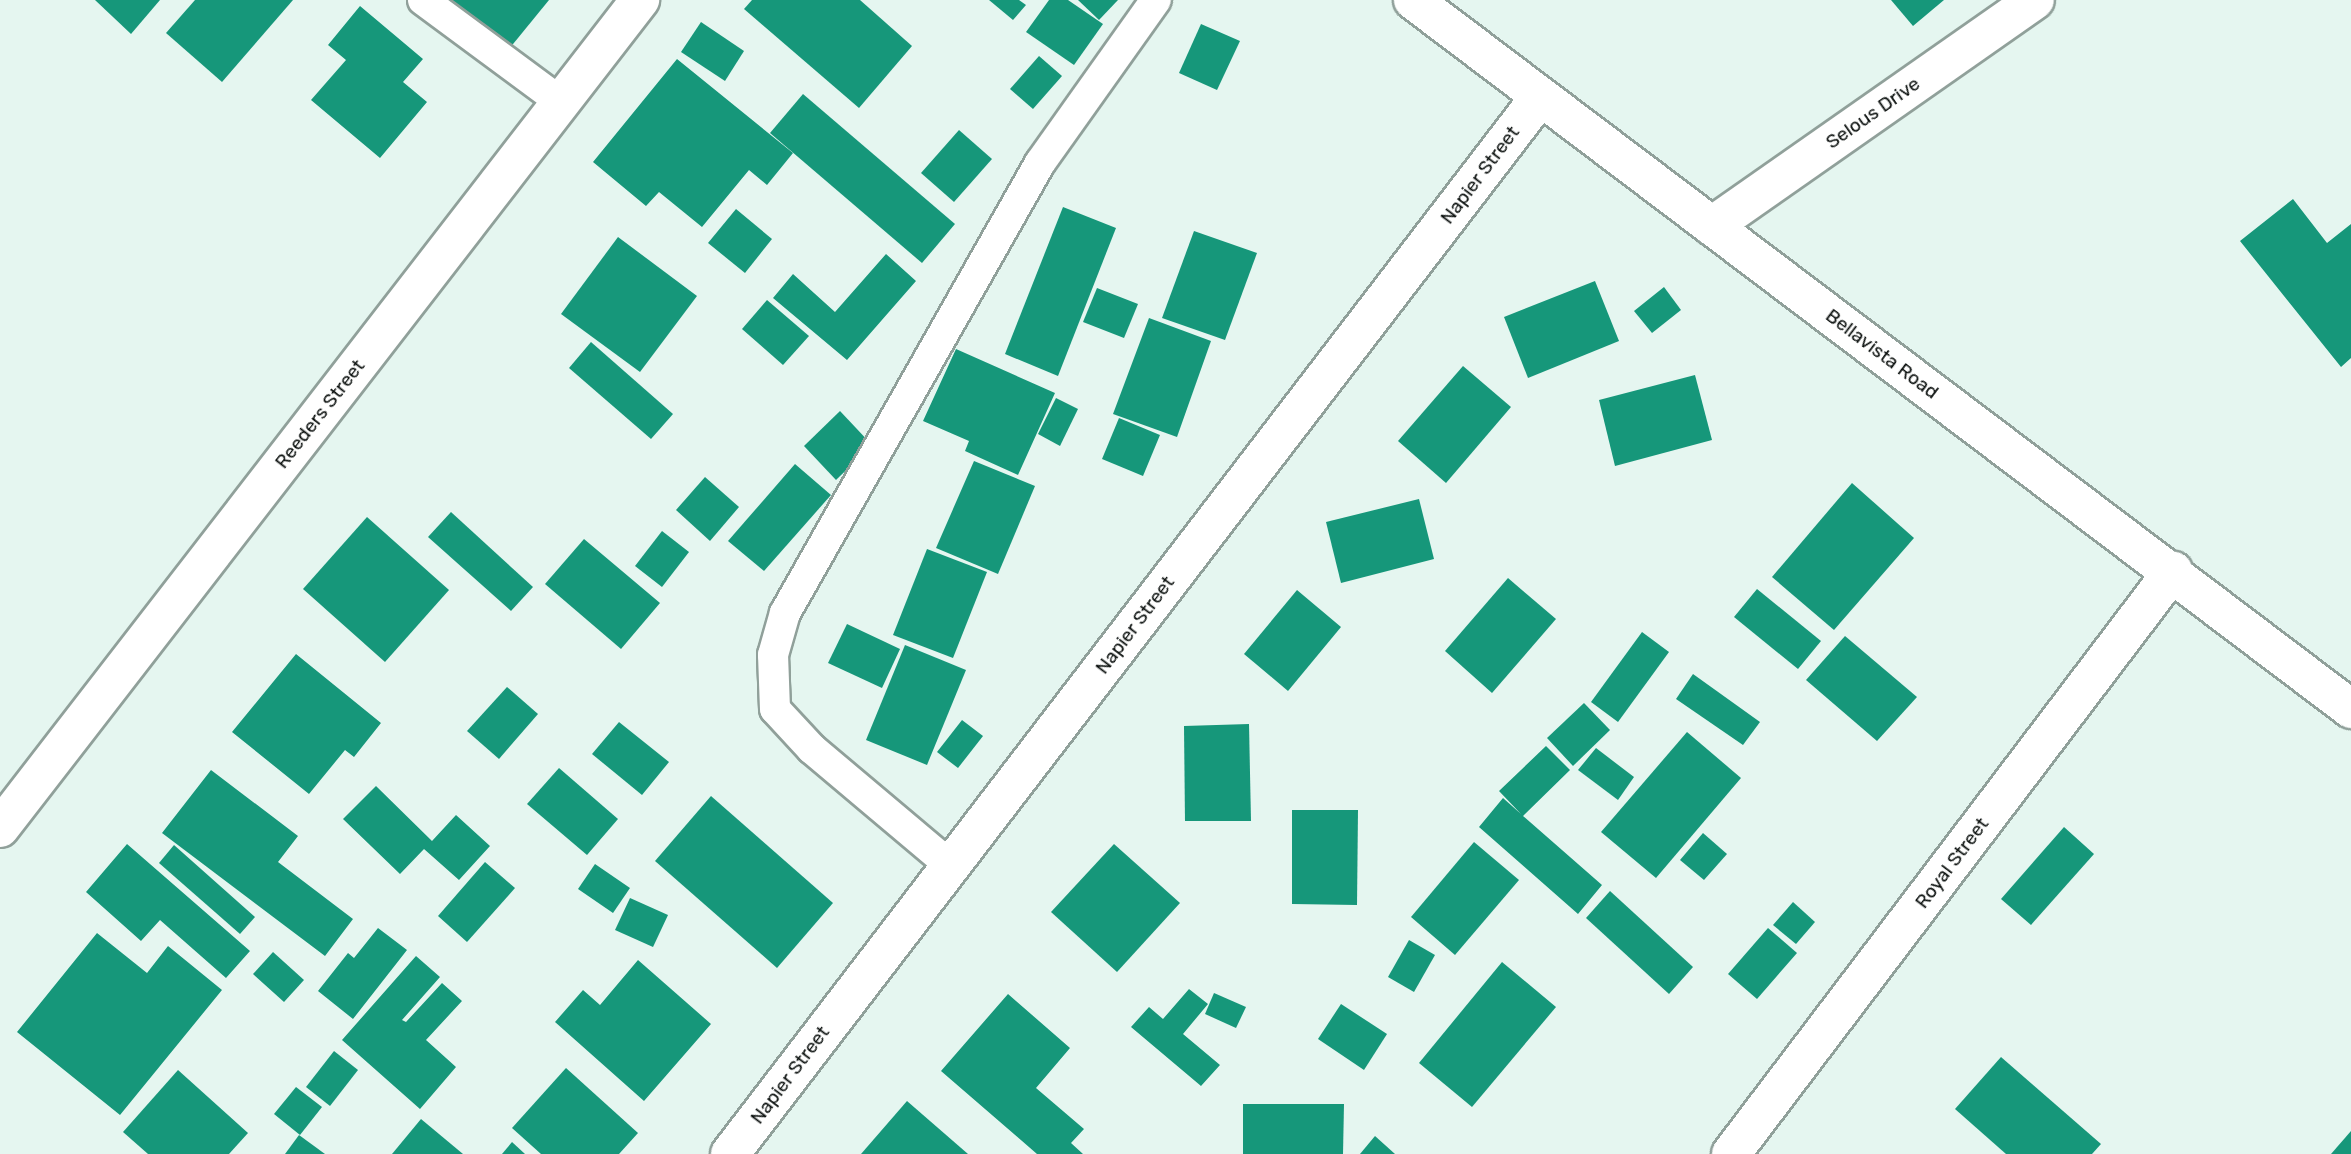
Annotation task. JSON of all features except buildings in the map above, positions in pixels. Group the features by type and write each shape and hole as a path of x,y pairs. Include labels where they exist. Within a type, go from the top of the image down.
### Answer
{"street":[{"name":"Reeders Street","path":"1,826 640,0"},
{"name":"Bellavista Road","path":"1412,0 2173,571 2351,709"},
{"name":"Selous Drive","path":"1712,226 2035,0"},
{"name":"Napier Street","path":"730,1154 1540,97"},
{"name":"Royal Street","path":"1731,1154 2173,571"}],"lane":[{"path":"423,0 561,102"},
{"path":"951,866 812,749 775,709 773,655 785,612 1040,163 1156,0"}]}
